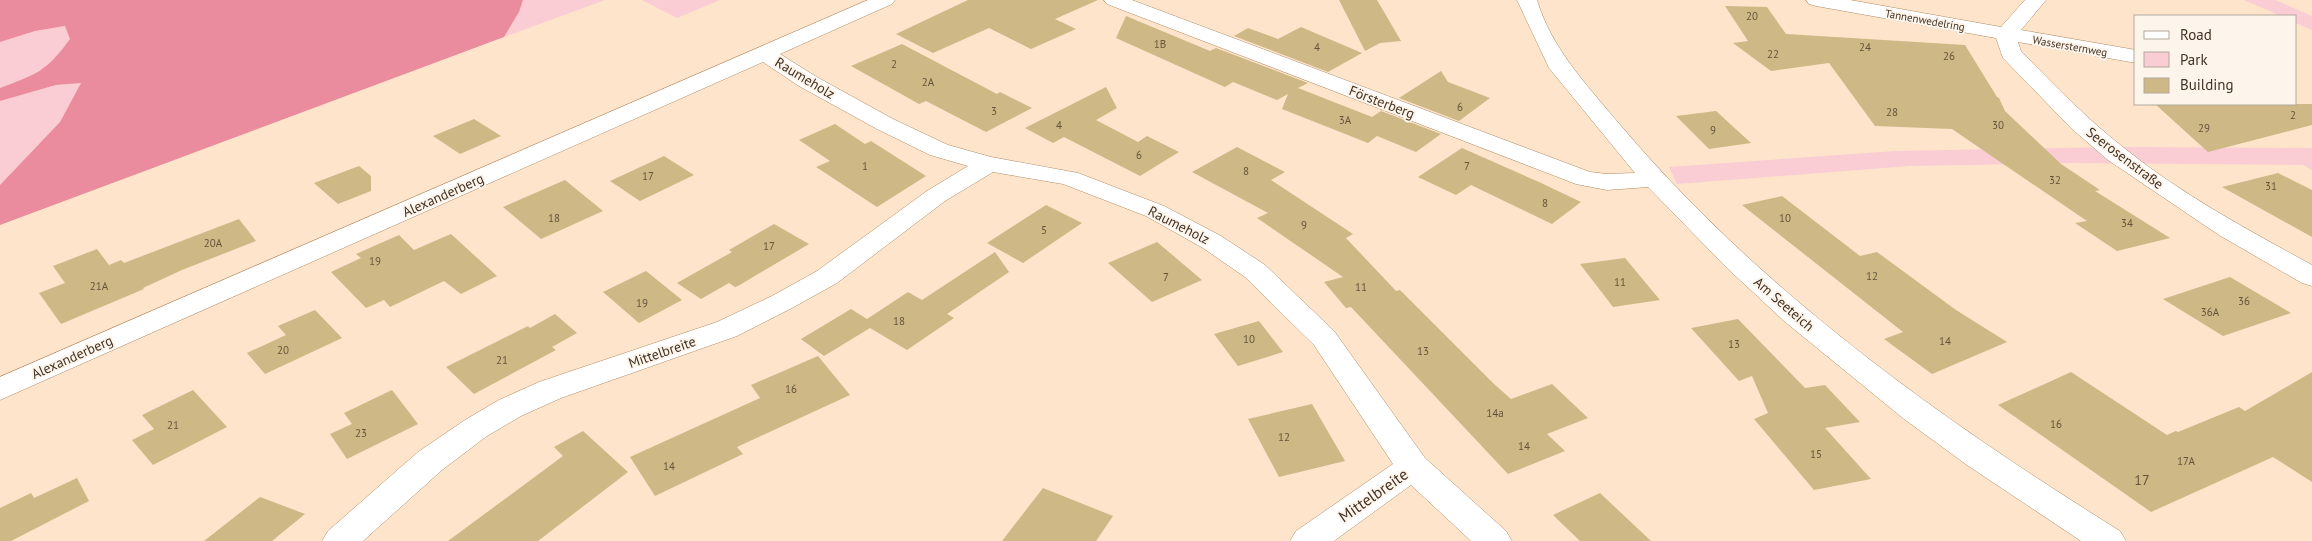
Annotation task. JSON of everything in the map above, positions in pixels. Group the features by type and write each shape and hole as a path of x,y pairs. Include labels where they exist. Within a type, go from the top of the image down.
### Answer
{"street":[{"name":"Alexanderberg","path":"0,389 884,0"},
{"name":"Försterberg","path":"1114,0 1585,179 1607,182 1654,179"},
{"name":"Am Seeteich","path":"1527,0 1558,65 1654,179 1722,249 1771,294 1855,364 1934,425 2038,498 2108,541"},
{"name":"Tannenwedelring","path":"1816,0 2005,35"},
{"path":"2005,35 2036,0"},
{"name":"Wassersternweg","path":"2005,35 2134,57"},
{"name":"Seerosenstraße","path":"2005,35 2011,53 2080,124 2117,155 2228,229 2312,276"},
{"name":"Raumeholz","path":"765,54 885,124 939,150 989,164 1069,178 1155,211 1212,242 1255,271 1324,338 1413,467 1494,541"},
{"name":"Mittelbreite","path":"340,541 430,461 476,428 510,408 550,390 727,329 782,302 827,277 936,196 989,164"},
{"name":"Mittelbreite","path":"1308,541 1413,467"}],"green space":[{"path":"523,0 605,0 504,37 519,12"},
{"path":"642,0 720,0 677,18"},
{"path":"2244,0 2275,0 2312,16 2312,30 2297,23 2297,15 2279,15"},
{"path":"66,26 70,39 51,64 34,75 0,88 0,42 35,31"},
{"path":"81,83 60,122 0,185 0,101 56,85"},
{"path":"2120,147 2312,148 2312,170 2303,165 2072,163 1909,166 1677,184 1669,167 1896,151"}],"shaded area":[{"path":"0,0 523,0 519,12 504,37 0,225 0,185 60,122 81,83 56,85 0,101 0,88 40,71 54,59 70,39 65,26 35,31 0,42"}],"building":[{"path":"968,0 1098,0 1055,19 1076,29 1031,49 989,28 933,53 896,34"},
{"path":"1339,0 1377,0 1401,41 1380,43 1365,51"},
{"path":"1725,6 1767,7 1786,34 1965,45 1999,98 2005,111 2061,164 2100,190 2095,191 2170,238 2117,251 2075,223 2087,221 1952,129 1875,126 1829,63 1771,71 1733,43 1748,41"},
{"path":"1126,16 1210,51 1216,48 1308,83 1298,88 1372,117 1381,111 1441,134 1416,152 1377,136 1368,143 1282,109 1288,94 1277,100 1233,82 1225,87 1116,38"},
{"path":"1301,27 1362,53 1328,72 1234,36 1248,28 1278,39"},
{"path":"902,44 997,94 1000,92 1032,108 986,132 926,101 919,104 851,66"},
{"path":"1441,71 1448,82 1490,98 1459,121 1399,98"},
{"path":"1106,87 1117,108 1096,120 1138,142 1147,136 1179,152 1140,176 1064,137 1053,143 1025,128"},
{"path":"2312,104 2312,125 2208,152 2156,105"},
{"path":"1716,111 1751,143 1709,149 1676,116"},
{"path":"474,119 501,136 460,154 433,136"},
{"path":"835,124 865,144 871,141 926,176 877,207 816,167 830,161 799,140"},
{"path":"1237,147 1285,172 1271,180 1353,234 1346,238 1396,291 1400,290 1511,399 1552,384 1588,418 1547,434 1565,451 1508,474 1351,307 1346,308 1324,282 1343,277 1257,218 1268,213 1192,172"},
{"path":"1462,148 1581,202 1552,224 1471,185 1456,195 1418,177"},
{"path":"664,156 694,175 640,201 610,181"},
{"path":"359,166 371,176 371,191 338,204 314,183"},
{"path":"2278,173 2312,190 2312,237 2222,187"},
{"path":"565,180 603,211 541,239 503,207"},
{"path":"1782,196 1860,256 1877,252 1956,310 2007,342 1932,374 1884,339 1903,332 1742,205"},
{"path":"1046,205 1082,223 1023,263 987,243"},
{"path":"239,219 256,241 182,270 144,289 61,324 39,293 65,283 53,266 97,249 109,265 121,260 124,263"},
{"path":"774,224 809,244 738,286 735,287 729,283 701,299 677,283 732,252 729,250"},
{"path":"451,234 497,276 461,294 444,281 390,307 384,300 366,308 331,272 361,258 356,254 399,235 414,250"},
{"path":"1157,242 1202,280 1152,302 1108,263"},
{"path":"995,252 1009,272 947,314 954,318 907,350 870,328 824,356 801,339 851,309 867,319 908,292 922,300"},
{"path":"1625,258 1660,300 1613,307 1580,264"},
{"path":"646,271 682,300 639,323 603,292"},
{"path":"2230,277 2291,313 2223,336 2163,299"},
{"path":"315,310 342,338 265,374 247,353 286,335 278,326"},
{"path":"555,314 577,333 552,347 556,350 474,394 446,367 528,326 530,328"},
{"path":"1738,319 1805,388 1825,385 1860,422 1825,428 1871,479 1814,490 1754,419 1768,413 1752,376 1739,381 1691,328"},
{"path":"1259,321 1283,352 1238,366 1214,334"},
{"path":"818,356 850,395 737,447 743,454 655,496 630,457 760,398 751,385"},
{"path":"2071,372 2167,435 2239,407 2245,411 2312,372 2312,482 2273,457 2151,512 1998,405"},
{"path":"193,390 227,427 153,465 132,440 154,429 142,415"},
{"path":"392,390 418,424 347,459 330,434 352,424 344,413"},
{"path":"1312,404 1345,461 1279,477 1248,419"},
{"path":"583,431 628,472 538,541 448,541 563,456 554,447"},
{"path":"77,478 89,501 11,541 0,541 0,508 31,493 34,498"},
{"path":"1043,488 1113,516 1096,541 1002,541"},
{"path":"1600,493 1651,541 1580,541 1553,515"},
{"path":"260,497 305,514 272,541 204,541"}]}
